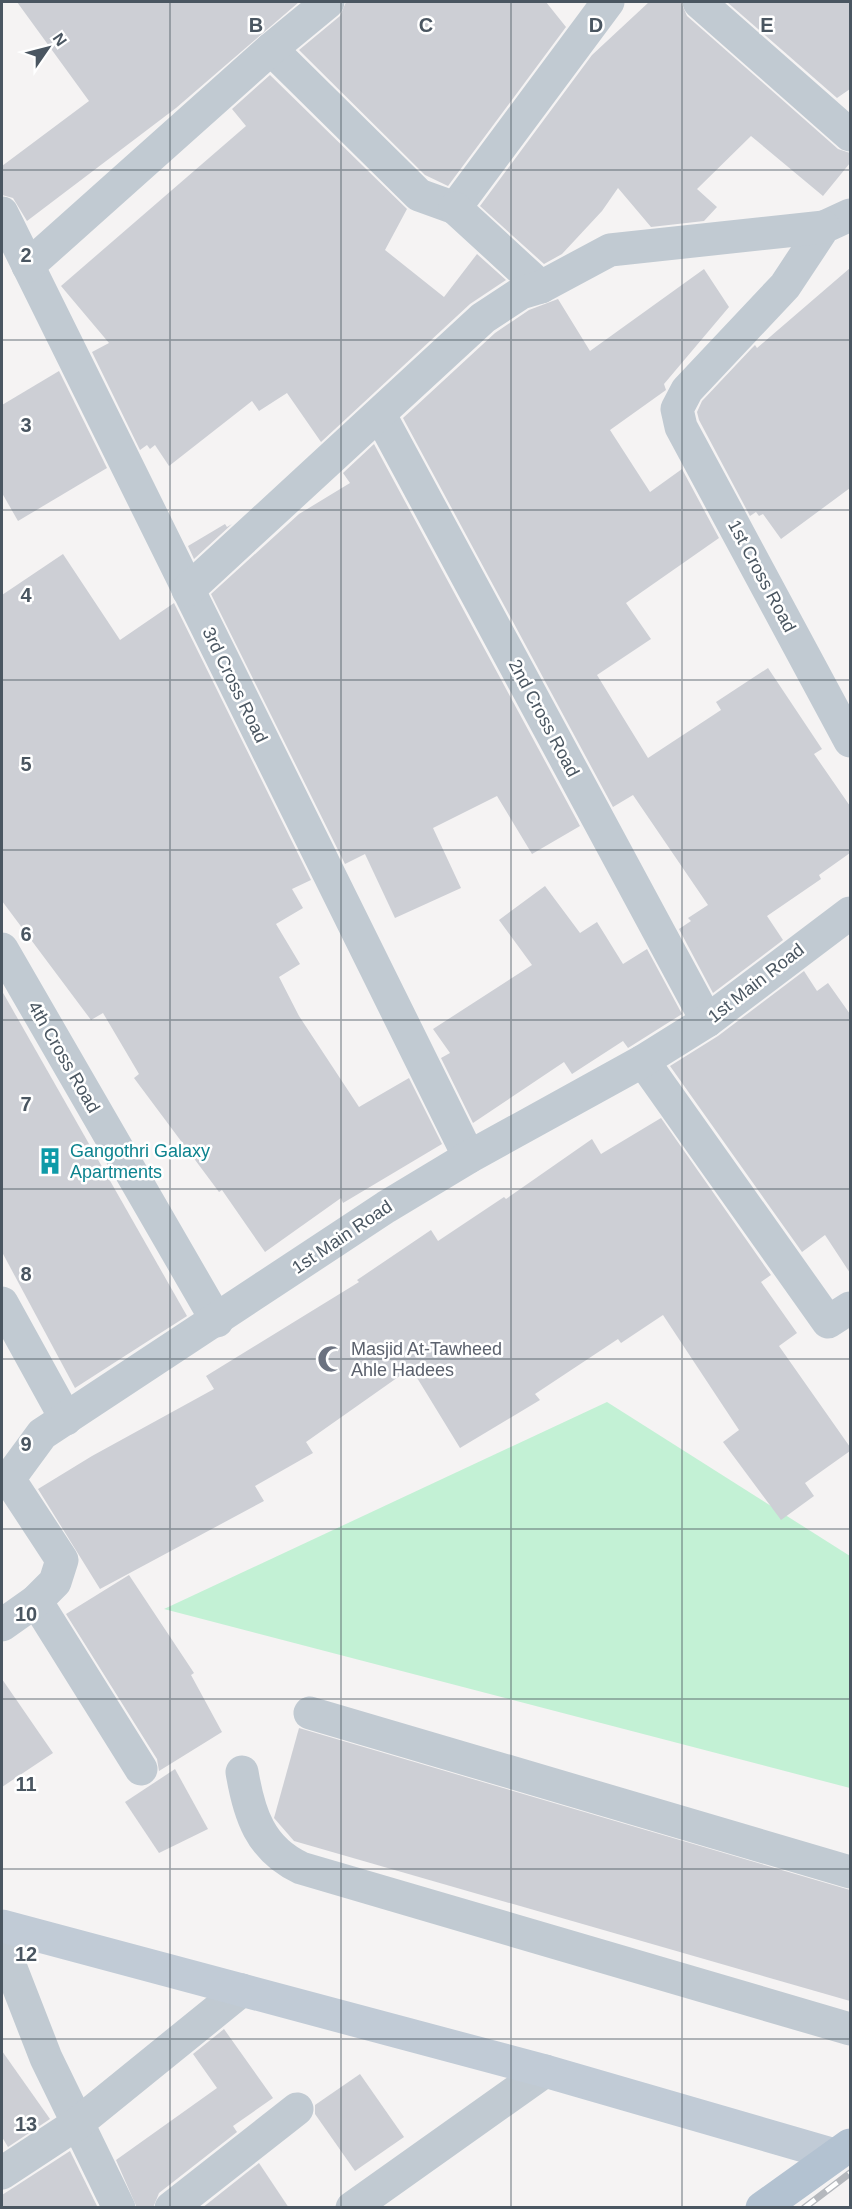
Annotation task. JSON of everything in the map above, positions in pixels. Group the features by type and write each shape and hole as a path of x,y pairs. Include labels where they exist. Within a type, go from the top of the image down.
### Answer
{"main road":[{"path":"762,2208 843,2150"}],"street":[{"path":"28,266 271,49 328,2"},
{"path":"455,208 608,2"},
{"path":"699,2 850,135"},
{"path":"271,49 419,195 455,208 541,287"},
{"name":"3rd Cross Road","path":"2,213 469,1157"},
{"path":"188,590 483,318 521,293 541,287 610,250 837,221"},
{"name":"1st Cross Road","path":"837,221 785,286 687,390 677,409 681,427 850,741"},
{"name":"2nd Cross Road","path":"380,415 707,1021"},
{"name":"1st Main Road","path":"2,1625 36,1601 55,1582 62,1560 9,1479 42,1434 217,1321 386,1207 469,1157 643,1061 707,1021 850,913"},
{"name":"4th Cross Road","path":"2,949 217,1321"},
{"path":"643,1061 839,1315"},
{"path":"2,1304 66,1419"},
{"path":"36,1601 141,1769"},
{"path":"310,1713 850,1872"},
{"path":"242,1772 247,1804 262,1836 282,1859 301,1868 850,2029"},
{"path":"2,1926 843,2150"},
{"path":"2,1945 46,2058 119,2208"},
{"path":"2,2173 78,2123 242,1990"},
{"path":"352,2208 545,2071"},
{"path":"171,2208 297,2109"}],"green space":[{"path":"607,1402 850,1556 850,1788 164,1609"}],"building":[{"path":"17,2 299,2 176,108 27,221 13,198 2,195 2,166 89,101"},
{"path":"346,2 546,2 566,27 448,186 425,175 299,50 340,16"},
{"path":"649,2 681,2 687,16 838,149 850,153 850,163 823,196 751,136 697,189 717,207 704,221 651,227 618,188 602,211 562,254 544,264 480,206 592,55"},
{"path":"727,2 850,2 850,89 837,98"},
{"path":"270,75 407,209 385,250 444,297 477,254 506,280 470,304 321,442 287,393 259,411 252,401 169,466 155,445 150,449 147,445 140,450 92,352 109,343 61,286 246,126 232,109"},
{"path":"850,268 850,488 781,539 763,514 759,516 756,512 750,516 699,420 697,412 702,401 755,345 757,348"},
{"path":"704,269 729,307 664,384 666,390 610,430 650,492 682,469 719,538 626,603 651,639 597,675 648,758 721,710 716,702 768,668 822,749 814,754 850,806 850,853 819,875 821,879 767,916 783,940 713,993 679,929 691,921 688,918 708,905 633,795 613,807 403,418 495,333 529,310 558,299 590,351"},
{"path":"59,371 107,468 18,521 2,493 2,405"},
{"path":"374,444 580,826 532,854 497,796 433,828 461,888 395,918 365,854 345,864 211,594 299,514 350,483 343,473"},
{"path":"225,524 227,527 232,524 194,559 188,546"},
{"path":"63,554 120,640 174,603 311,880 292,889 303,908 276,924 300,964 279,977 299,1016 359,1107 409,1078 442,1144 343,1203 341,1198 265,1252 222,1190 219,1192 134,1078 139,1074 103,1013 91,1020 2,901 2,595"},
{"path":"545,886 580,933 597,922 623,964 647,949 682,1014 628,1048 623,1041 572,1074 564,1062 473,1123 441,1058 450,1053 433,1029 532,965 499,920"},
{"path":"804,971 817,991 828,983 850,1014 850,1273 825,1235 802,1252 670,1066 718,1036"},
{"name":"Gangothri Galaxy Apartments","path":"2,991 187,1316 75,1388 2,1252"},
{"path":"661,1118 771,1275 761,1282 797,1333 779,1346 850,1447 850,1451 805,1483 814,1496 781,1520 723,1442 739,1430 663,1315 621,1343 618,1339 535,1394 540,1400 460,1448 411,1368 306,1442 313,1453 255,1486 264,1501 100,1589 38,1489 92,1456 214,1389 206,1376 359,1282 357,1280 431,1230 438,1241 504,1197 506,1199 592,1139 601,1154"},
{"path":"129,1575 194,1673 191,1675 222,1732 159,1771 157,1759 66,1614"},
{"path":"2,1679 53,1753 2,1787"},
{"path":"299,1728 850,1890 850,2001 294,1841 274,1818"},
{"path":"175,1769 208,1829 159,1853 125,1802"},
{"path":"224,2029 273,2098 233,2126 237,2132 159,2193 153,2208 137,2208 116,2160 217,2088 193,2054"},
{"path":"2,2051 50,2119 8,2147 2,2137"},
{"path":"360,2074 404,2137 355,2171 315,2114 315,2105"},
{"path":"70,2151 98,2208 2,2208 2,2195"},
{"path":"259,2163 289,2208 202,2208"}],"railway":[{"path":"804,2208 850,2173"}],"place":[{"name":"Gangothri Galaxy Apartments","path":"50,1161"},
{"name":"Masjid At-Tawheed Ahle Hadees","path":"331,1359"}]}
